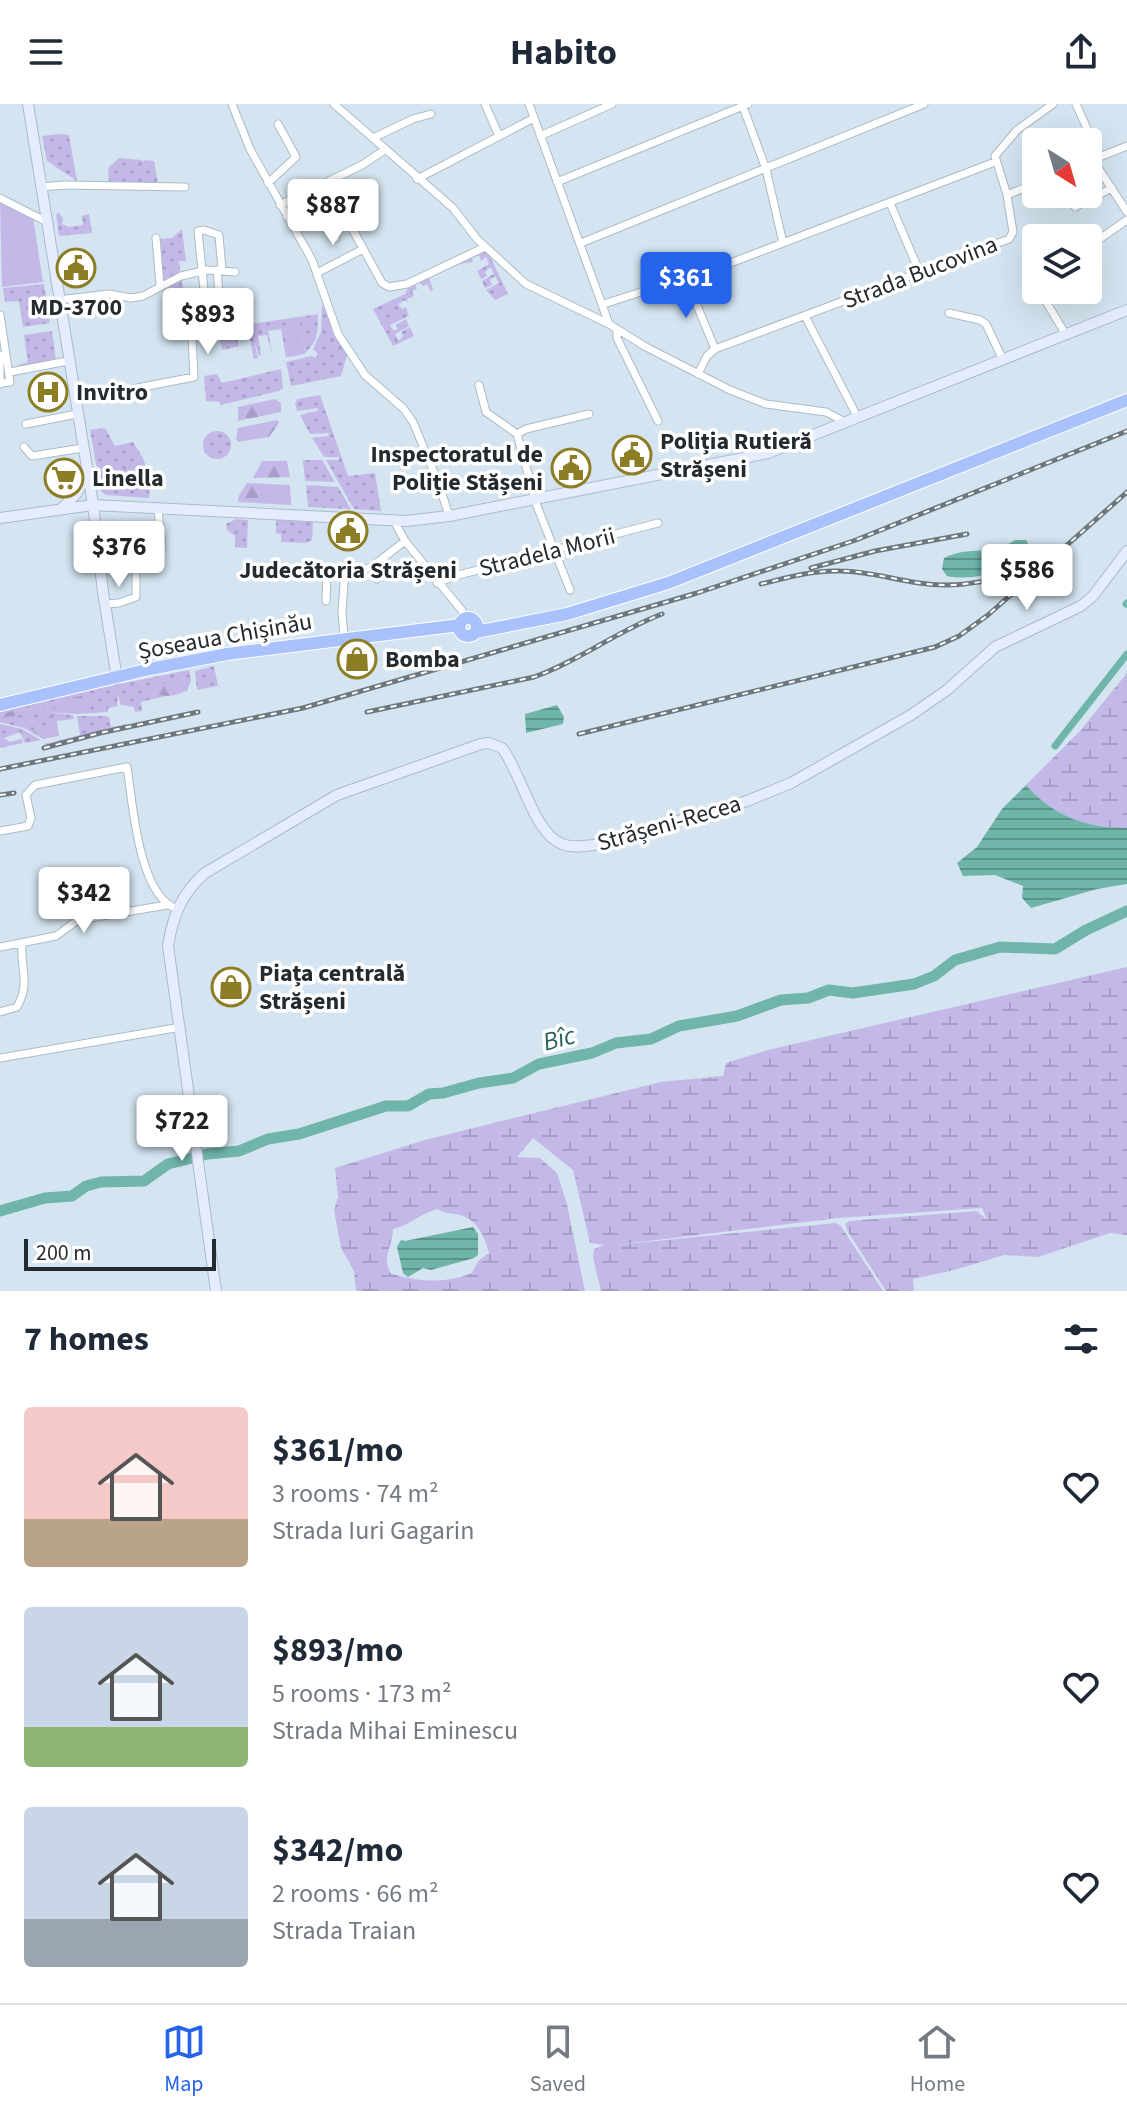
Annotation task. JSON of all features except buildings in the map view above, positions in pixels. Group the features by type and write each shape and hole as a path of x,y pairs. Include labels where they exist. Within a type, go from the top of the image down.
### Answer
{"highway":[{"path":"118,679 302,648 468,626 560,607 655,580 1127,391"},
{"path":"468,626 499,628 579,610 668,583 1127,400"},
{"name":"Șoseaua Chișinău","path":"0,705 227,654 468,626"}],"main road":[{"path":"28,104 118,679"},
{"path":"0,518 93,505 424,520 449,516 751,457 853,420 1127,310"},
{"path":"61,509 76,494 87,475"},
{"name":"Strășeni-Recea","path":"216,1291 168,946 172,907 197,880 215,866 337,795 481,744 489,743 502,748 545,832 565,846 594,845 765,796 911,715 947,690 995,647 1081,606 1099,589 1127,551"}],"street":[{"path":"232,104 250,149 317,273 329,314 349,353 365,375 404,409 413,422 449,516"},
{"path":"334,104 453,208 485,247 526,284 609,324 698,374 766,404 826,412 853,420"},
{"path":"485,104 499,136"},
{"path":"529,104 609,324"},
{"path":"540,136 612,104"},
{"path":"581,243 924,104"},
{"path":"1022,189 1007,195 995,156 1017,130 1053,104"},
{"path":"1076,104 1087,128"},
{"path":"557,182 744,105 766,169 783,243"},
{"path":"373,138 419,116 431,114"},
{"path":"417,179 534,118"},
{"path":"268,183 296,157 278,124"},
{"path":"1102,156 1127,146"},
{"path":"280,205 349,172 386,149"},
{"path":"604,304 686,279 995,162"},
{"path":"1102,174 1127,212"},
{"path":"40,187 185,187"},
{"path":"1102,193 1112,188"},
{"name":"Strada Bucovina","path":"715,349 1012,237 1007,195"},
{"path":"0,198 45,221"},
{"path":"890,203 920,273"},
{"path":"287,217 313,204 336,238"},
{"path":"1102,237 1127,220"},
{"path":"364,225 353,230 382,283 389,287 407,284 485,247"},
{"path":"207,319 221,317 219,235 204,230 198,231 208,329"},
{"path":"156,238 160,285"},
{"path":"317,273 363,249"},
{"path":"58,300 109,294 131,298 143,296 181,276 220,270 235,272"},
{"path":"686,279 715,349 707,356 698,374"},
{"path":"1047,304 1066,335"},
{"path":"949,313 986,324 1003,360"},
{"path":"0,315 10,372 10,382 0,384 0,355"},
{"path":"805,316 853,420"},
{"path":"617,329 617,338 658,421"},
{"path":"75,400 194,377 192,336"},
{"path":"10,372 68,361"},
{"path":"479,385 486,412 517,434 570,590"},
{"path":"26,424 77,414"},
{"path":"517,434 526,429 589,414"},
{"path":"24,447 32,456 83,448"},
{"path":"158,510 162,548"},
{"name":"Stradela Morii","path":"393,519 405,541 468,626"},
{"name":"Stradela Morii","path":"437,583 658,523"},
{"path":"326,601 327,574 373,566 405,541"},
{"path":"106,604 136,597 136,562"},
{"path":"373,566 377,579"},
{"path":"344,638 342,611 345,572"},
{"path":"0,831 28,826 31,818 26,795 35,785 127,767 148,876 153,888 172,907"},
{"path":"0,947 56,936 78,920 172,907"},
{"path":"0,1012 17,1007 24,994 27,984 20,962 22,943"},
{"path":"0,1058 181,1027"}],"green space":[{"path":"69,135 77,181 47,161 42,136"},
{"path":"119,158 154,161 158,184 109,184 108,168"},
{"path":"0,201 33,217 43,282 2,287"},
{"path":"56,214 63,218 62,224 69,227 83,225 82,216 89,214 92,233 59,236"},
{"path":"182,229 186,261 179,261 180,272 162,282 158,239 172,238"},
{"path":"481,252 489,254 508,294 495,300 486,290 499,283 495,276 490,280 492,285 485,288 482,281 494,274 490,267 485,272 487,276 481,279 477,271 489,264 486,257 481,261 479,255 472,258 473,262 460,264 429,278 433,289 431,292 427,284 415,284 417,289 412,291 414,296 407,299 408,303 405,300 398,304 402,309 406,307 409,316 390,325 394,331 398,329 396,325 406,319 409,326 395,334 399,341 403,336 401,332 410,327 414,336 393,346 373,309 405,294 410,284"},
{"path":"182,279 186,317 173,319 173,310 165,299 173,297 172,289 162,288"},
{"path":"44,284 50,323 23,327 19,301 5,302 3,288"},
{"path":"322,304 347,355 341,376 291,386 286,362 311,356 316,358 318,354 313,349 321,332"},
{"path":"318,314 313,345 305,353 300,323 284,325 288,357 281,329 268,331 272,354 267,335 258,336 259,356 253,337 258,358 254,359 248,330 236,332 239,346 222,350 218,329"},
{"path":"300,322 305,354 288,357 284,325"},
{"path":"52,331 56,361 14,367 28,362 24,335"},
{"path":"281,369 283,388 279,391 221,405 220,402 206,401 204,376 217,374 222,383"},
{"path":"320,395 348,476 375,473 381,511 354,509 326,460 339,460 339,457 324,457 312,438 328,436 329,433 310,434 300,415 317,411 318,408 297,411 295,403 298,399"},
{"path":"275,399 281,403 281,412 238,421 238,407"},
{"path":"277,420 279,423 269,437 238,442 236,439 238,428"},
{"path":"105,428 115,446 133,442 137,448 146,468 140,484 150,485 149,498 106,495 101,491 90,430"},
{"path":"217,431 227,435 231,445 227,455 217,459 207,455 203,445 207,435"},
{"path":"303,460 322,460 335,482 305,481"},
{"path":"262,461 287,461 290,477 253,478"},
{"path":"247,483 290,485 291,505 238,502"},
{"path":"306,485 338,487 351,509 308,507"},
{"path":"236,519 248,520 247,548 235,547 235,536 227,530 226,524"},
{"path":"276,520 313,522 312,540 306,543 281,542 281,534 276,533"},
{"path":"214,666 218,686 197,690 195,671"},
{"path":"189,670 191,680 187,691 141,702 142,711 135,712 134,707 121,705 118,695 117,706 108,708 108,712 45,712 73,715 74,719 57,721 59,736 43,739 24,728 0,722 0,712"},
{"path":"1127,673 1127,828 1084,823 1047,805 1026,785 1080,731"},
{"path":"184,678 186,689 175,695 153,693 150,687 153,683 172,683"},
{"path":"94,693 90,712 80,709 36,710 30,720 33,725 45,729 51,717 57,729 55,735 44,738 24,724 22,715 0,718 0,714"},
{"path":"77,716 106,716 111,727 127,724 128,727 44,744 80,735"},
{"path":"0,724 22,729 41,740 25,743 20,732 4,738 10,742 22,739 23,743 0,748"},
{"path":"1127,967 1127,1235 1110,1233 1038,1257 1004,1255 913,1279 914,1291 886,1291 845,1224 849,1221 977,1211 987,1220 982,1208 838,1218 615,1245 836,1223 841,1226 883,1291 601,1291 593,1257 594,1249 604,1245 590,1243 573,1170 533,1138 517,1157 540,1158 557,1173 567,1204 585,1291 356,1291 354,1271 341,1248 334,1210 338,1197 335,1168 425,1140 661,1082 723,1076 726,1063 768,1050","holes":["438,1209 473,1222 483,1236 489,1253 478,1261 472,1273 452,1279 421,1280 390,1273 387,1255 393,1229"]}],"shaded area":[{"path":"1015,540 1026,540 1035,557 981,576 947,576 942,569 944,558 953,554 998,548"},
{"path":"557,705 564,717 563,724 526,733 525,714"},
{"path":"1026,785 1047,805 1071,818 1098,826 1127,828 1127,884 1097,889 1031,908 1022,898 1023,886 995,875 963,876 957,863 977,847 1002,809"},
{"path":"473,1227 478,1234 478,1255 474,1258 431,1270 423,1268 408,1277 403,1273 397,1247 401,1240"}],"waterway":[{"path":"1055,746 1127,654"},
{"name":"Bîc","path":"0,1211 45,1198 72,1196 86,1186 101,1182 144,1181 168,1164 208,1154 239,1151 268,1139 299,1134 386,1106 408,1106 429,1094 513,1078 539,1064 592,1053 616,1043 651,1039 679,1026 737,1016 781,1000 808,998 829,990 853,993 914,984 934,976 955,960 1000,947 1055,949 1127,911"}],"railway":[{"path":"0,769 303,708 697,593 856,540 1127,431"},
{"path":"579,734 935,647 959,636 988,615 1127,492"},
{"path":"811,568 875,551 967,534"},
{"path":"761,584 830,571 860,572 934,585 965,584 1010,574 1038,562"},
{"path":"367,712 534,677 662,614"},
{"path":"44,748 198,712"},
{"path":"0,795 14,793"}],"place":[{"name":"MD-3700","path":"76,268"},
{"name":"Invitro","path":"48,392"},
{"name":"Poliția Rutieră Strășeni","path":"632,455"},
{"name":"Inspectoratul de Poliție Stășeni","path":"571,468"},
{"name":"Linella","path":"64,478"},
{"name":"Judecătoria Strășeni","path":"348,531"},
{"name":"Bomba","path":"357,659"},
{"name":"Piața centrală Strășeni","path":"231,987"}]}
